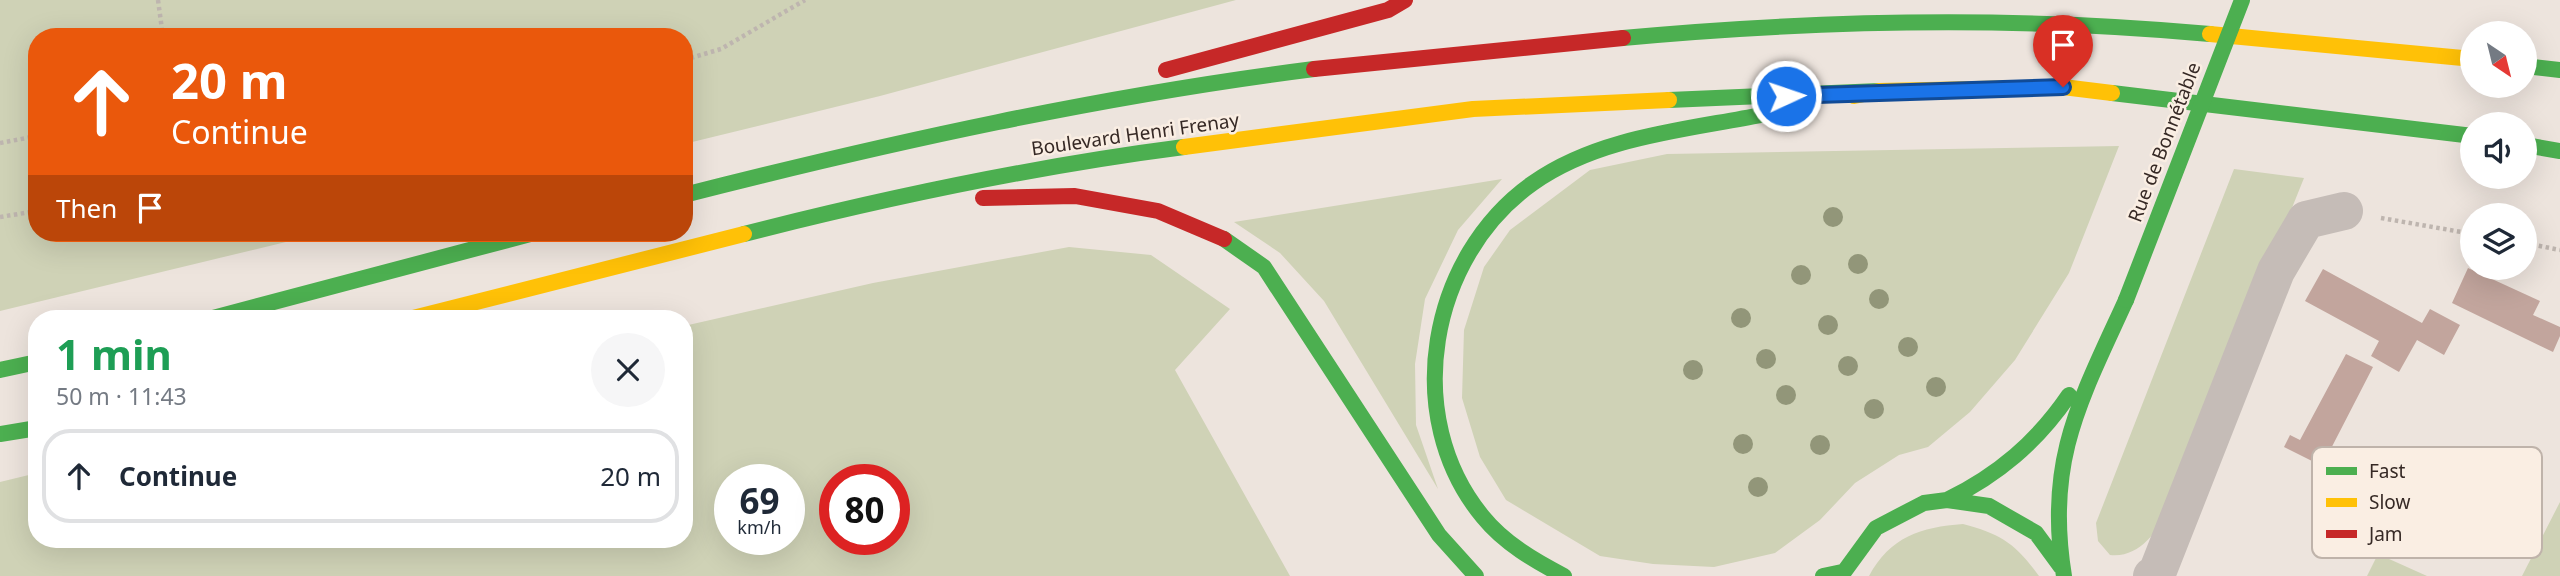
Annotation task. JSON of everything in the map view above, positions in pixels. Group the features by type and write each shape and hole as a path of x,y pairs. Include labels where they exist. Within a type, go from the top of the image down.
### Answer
{"main road":[{"path":"1150,74 1299,36 1388,10 1405,0"},
{"name":"Rue de Bonnétable","path":"2126,300 2242,0"},
{"path":"2021,7 2175,30 2460,58"},
{"name":"Boulevard Henri Frenay","path":"693,193 997,120 1076,105 1298,71 1540,44 1820,26 2036,25 2175,30"},
{"path":"2538,67 2560,70"},
{"path":"997,120 1042,100 1109,84"},
{"path":"1564,576 1525,556 1484,520 1455,475 1437,423 1433,354 1445,302 1473,244 1500,213 1533,183 1587,155 1650,138 1879,91 2063,87 2460,134"},
{"name":"Boulevard Henri Frenay","path":"444,310 872,201 1097,158 1473,109 1879,91"},
{"path":"2537,147 2560,151"},
{"path":"872,201 1075,197 1158,211 1233,243 1264,267 1440,535 1476,576"},
{"path":"243,310 500,242"},
{"path":"1947,500 2012,463 2039,436 2065,402 2126,300"},
{"path":"2063,572 2054,520 2060,463 2078,408 2126,300"},
{"path":"0,370 28,364"},
{"path":"0,434 28,429"},
{"path":"1823,576 1842,574 1876,528 1924,503 1947,500 1989,506 2036,533 2063,572"}],"street":[{"path":"2152,576 2157,573 2276,271 2306,220 2344,211"}],"path":[{"path":"158,0 162,28"},
{"path":"693,57 721,49 805,0"},
{"path":"0,143 28,138"},
{"path":"2344,211 2460,232"},
{"path":"0,217 28,212"},
{"path":"2537,245 2560,250"}],"green space":[{"path":"0,0 1236,0 880,96 693,142 693,28 28,28 28,242 286,242 0,311"},
{"path":"2119,146 2069,273 2015,360 1970,412 1928,447 1899,455 1855,483 1820,520 1775,553 1714,567 1653,564 1600,556 1506,500 1480,457 1462,398 1464,330 1484,267 1510,230 1590,170 1667,154"},
{"path":"2234,169 2304,178 2170,511 2146,542 2138,548 2121,555 2110,555 2098,541 2096,523"},
{"path":"1502,179 1458,230 1425,299 1415,364 1416,425 1438,489 1324,301 1280,253 1234,222"},
{"path":"1069,247 1151,255 1230,309 1175,370 1290,576 0,576 0,482 28,475 28,548 693,548 693,324 873,283"},
{"path":"2560,502 2560,576 2522,576 2531,558 2542,558 2542,537"},
{"path":"1963,524 1998,536 2007,542 2039,576 1869,576 1887,552 1908,536 1920,531"},
{"path":"2376,558 2387,558 2427,576 2367,576"}],"building":[{"path":"2323,269 2422,323 2430,309 2460,325 2444,355 2417,340 2399,372 2371,356 2379,341 2305,301"},
{"path":"2463,280 2494,280 2540,301 2533,315 2560,327 2560,336 2553,352 2452,303"},
{"path":"2346,354 2373,367 2332,447 2312,447 2312,461 2284,447 2290,435 2300,440"}],"traffic: fast":[{"path":"2126,300 2242,0"},
{"path":"1623,38 1769,27 1916,22 2064,24 2210,34"},
{"path":"2538,67 2560,70"},
{"path":"693,193 997,122 1155,93 1314,69"},
{"path":"1669,100 1879,91"},
{"path":"2112,93 2460,134"},
{"path":"1564,576 1531,558 1500,535 1483,517 1457,477 1441,433 1435,387 1438,340 1450,294 1470,252 1498,214 1533,183 1558,167 1585,155 1643,137 1761,115"},
{"path":"744,234 963,184 1073,163 1184,147"},
{"path":"2537,147 2560,151"},
{"path":"1224,239 1264,267 1439,535 1476,576"},
{"path":"243,310 500,242"},
{"path":"2064,576 2059,535 2063,465 2081,401 2126,300"},
{"path":"0,370 28,364"},
{"path":"1947,500 1983,480 2015,456 2044,428 2069,395"},
{"path":"0,434 28,429"},
{"path":"1841,576 1876,528 1924,503 1947,500 1989,506 2036,533 2061,567"},
{"path":"1823,576 1842,572"}],"traffic: slow":[{"path":"2210,34 2460,58"},
{"path":"1854,96 1879,91 2063,87 2112,93"},
{"path":"1184,147 1473,109 1669,100"},
{"path":"445,310 744,234"}],"traffic: jam":[{"path":"1166,70 1388,10 1405,0"},
{"path":"1314,69 1623,38"},
{"path":"983,198 1075,196 1158,211 1224,239"}],"route":[{"path":"1786,96 2063,87"}]}
